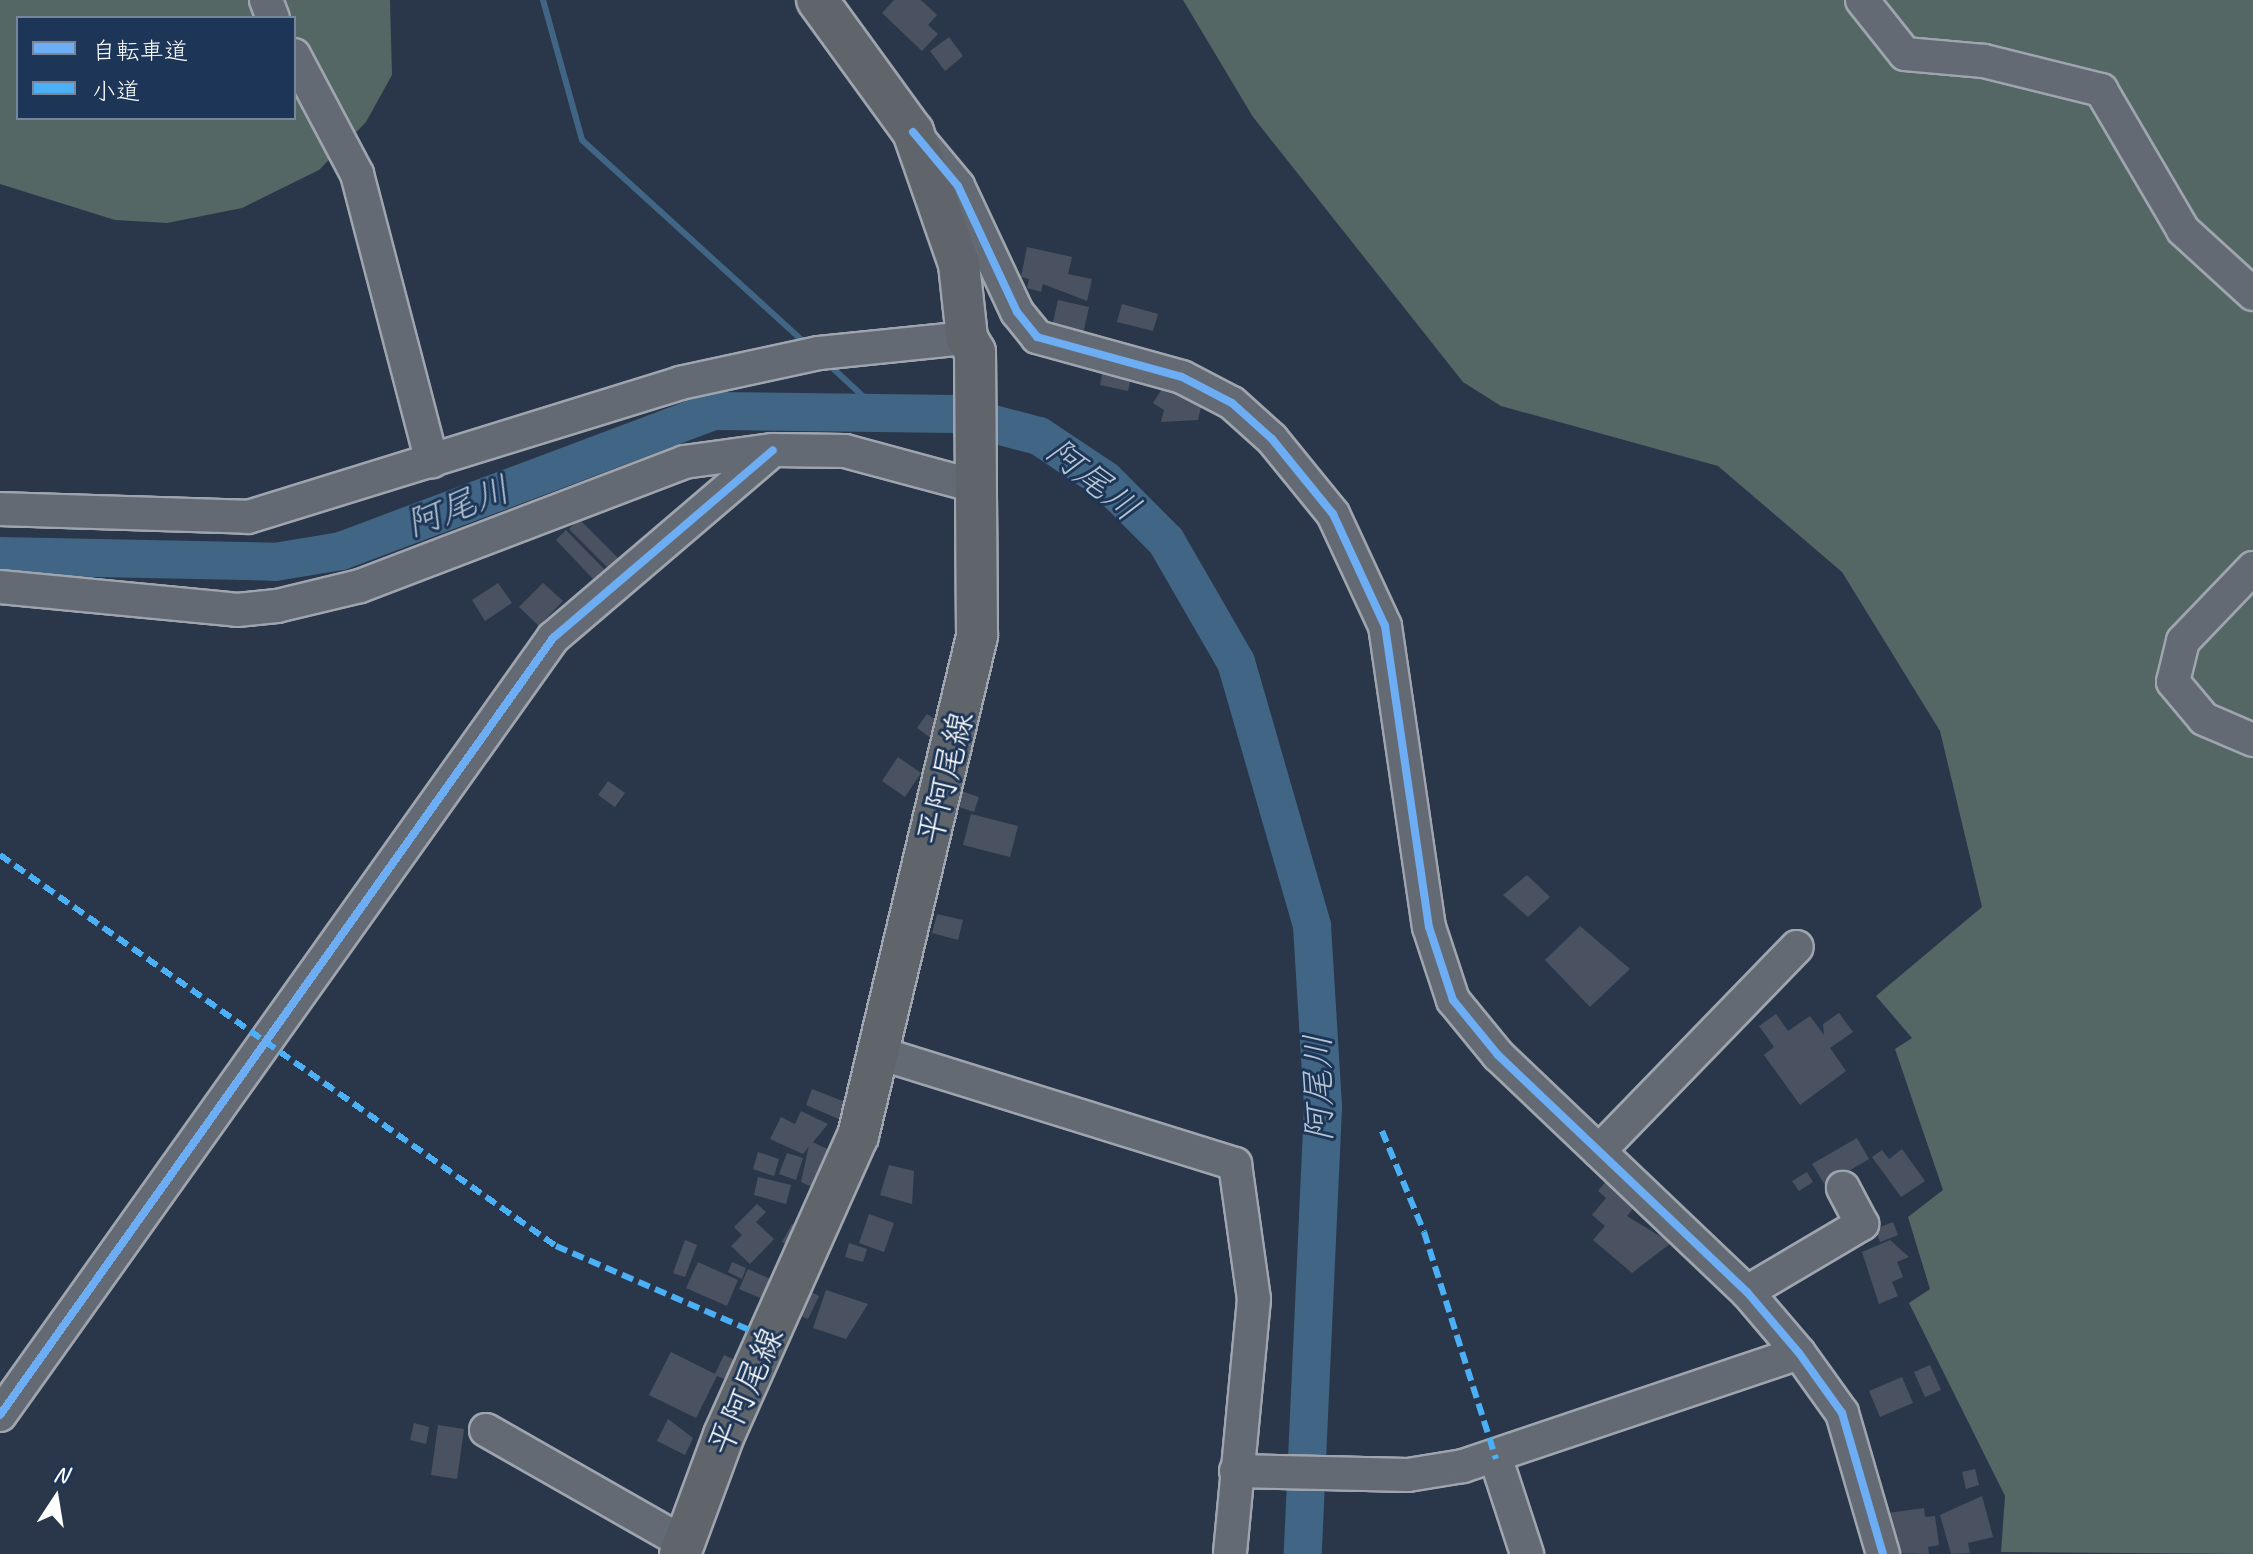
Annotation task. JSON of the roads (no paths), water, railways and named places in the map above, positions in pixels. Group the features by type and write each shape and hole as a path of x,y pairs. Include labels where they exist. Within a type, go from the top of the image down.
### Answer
{"main road":[{"name":"平阿尾線","path":"681,1548 850,1160 879,1053 977,636 971,345 959,264 913,132 817,0"}],"street":[{"path":"1862,0 1905,54 1984,61 2101,90 2183,230 2253,294"},
{"path":"296,59 357,174 432,461"},
{"path":"913,132 958,186 1017,312 1037,337 1182,377 1232,403 1272,439 1333,514 1385,626 1429,927 1453,1000 1498,1055 1747,1292 1799,1353 1842,1413 1883,1554"},
{"path":"0,509 248,517 680,383 819,353 971,345"},
{"path":"0,1415 553,638 773,450"},
{"path":"0,587 237,610 277,606 360,586 684,462 773,450 845,451 976,478"},
{"path":"2253,568 2183,641 2173,682 2204,719 2253,740"},
{"path":"1599,1151 1797,947"},
{"path":"879,1053 1235,1164 1254,1299 1230,1554"},
{"path":"1747,1292 1862,1224 1843,1188"},
{"path":"1236,1471 1280,1468 1408,1475 1496,1459 1799,1353"},
{"path":"486,1430 681,1548"},
{"path":"1496,1459 1527,1554"}],"waterway":[{"path":"543,0 582,140 806,344"},
{"path":"826,362 880,412"},
{"name":"阿尾川","path":"0,556 275,562 341,551 714,411 955,414 1039,436 1105,480 1166,541 1236,662 1312,926 1323,1107 1303,1554"}]}
